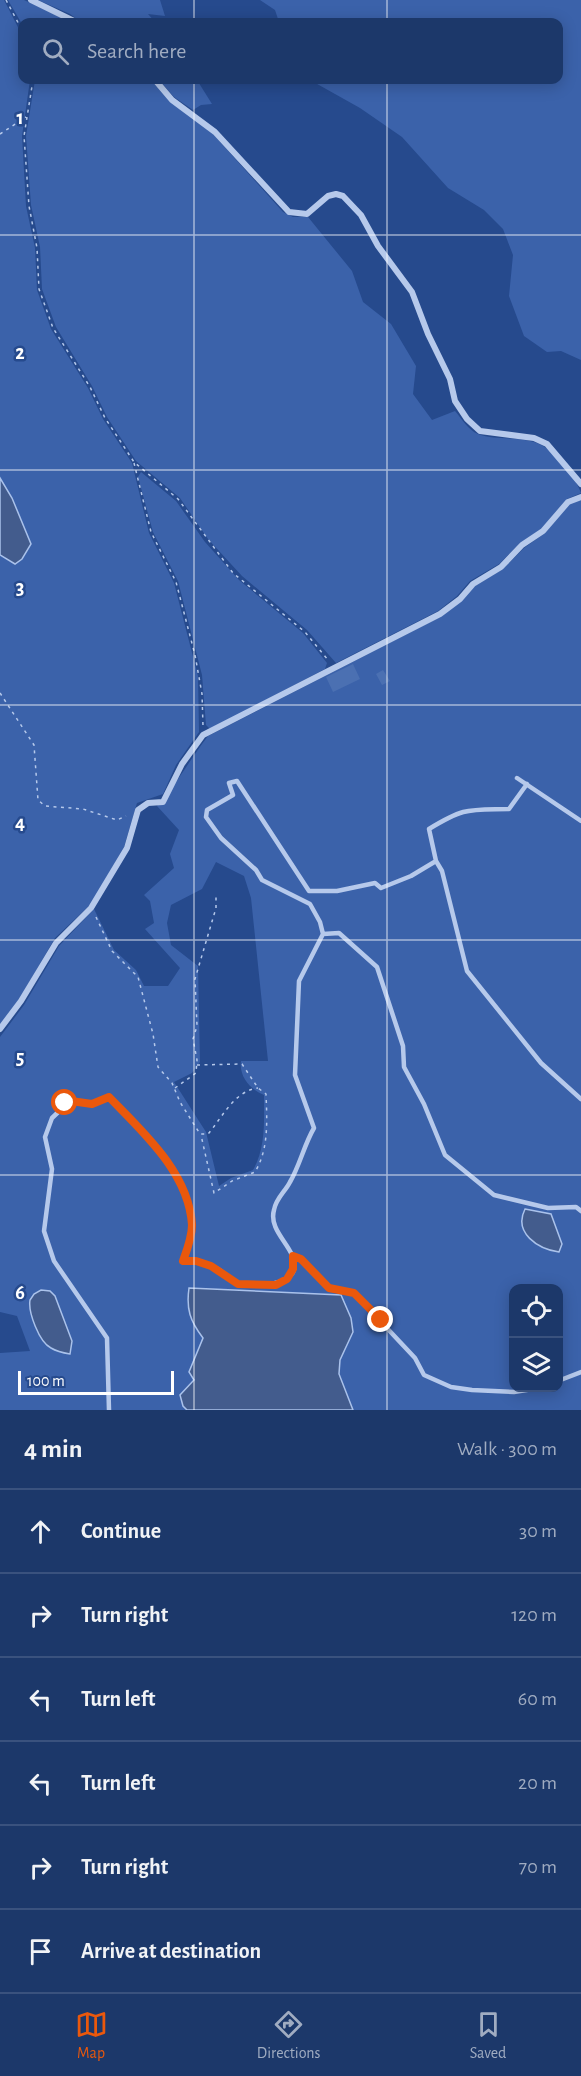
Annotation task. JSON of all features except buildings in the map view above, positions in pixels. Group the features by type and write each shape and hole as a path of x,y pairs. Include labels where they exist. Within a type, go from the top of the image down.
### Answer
{"street":[{"path":"31,0 68,18"},
{"path":"158,84 172,100 215,132 289,212 307,214 328,196 336,194 355,207 378,246 412,292 428,334 450,379 455,401 467,419 480,431 534,438 547,444 581,484"},
{"path":"0,1029 21,1001 56,943 91,908 127,848 138,810 148,803 163,802 182,764 203,735 440,614 460,599 472,584 501,567 522,545 543,531 562,507 581,497"}],"lane":[{"path":"517,778 581,821"},
{"path":"436,861 411,876 381,888 375,883 338,891 309,891 237,781 229,783 233,795 207,810 206,817 221,838 256,870 262,880 310,904 320,922 323,934 299,981 298,998 295,1075 314,1128 290,1183 279,1197 273,1212 280,1238 293,1256 301,1259 329,1288 354,1293 415,1358 424,1375 451,1387 509,1392"},
{"path":"527,784 509,808 473,808 457,812 429,830 436,861 442,871 459,934 467,971 542,1063 581,1099"},
{"path":"323,934 339,933 376,967 404,1046 404,1067 424,1104 445,1155 494,1195 548,1208 576,1208 581,1211"},
{"path":"109,1410 107,1338 54,1261 44,1231 51,1169 45,1137 52,1118 65,1103 71,1101 92,1104 109,1097 158,1147 186,1197 192,1225 183,1261 196,1261 211,1266 238,1284 276,1285 287,1279 293,1269 293,1256"},
{"path":"563,1379 581,1372"}],"path":[{"path":"6,0 18,22"},
{"path":"32,84 24,136 29,206 38,248 39,289 53,328 90,387 105,418 134,462 178,500 233,573 305,632 333,667"},
{"path":"0,134 27,117"},
{"path":"134,462 151,532 176,582 195,655 202,694 203,735"},
{"path":"0,693 34,745 38,800 45,806 83,809 117,820 138,810"},
{"path":"175,1088 195,1073 197,1065 193,1039 197,1026 195,979 216,908 216,894"},
{"path":"91,908 112,951 138,977 153,1034 158,1067 175,1088 180,1102 200,1134 214,1193 232,1181 255,1172 262,1156 267,1129 266,1094 258,1088 242,1064 197,1065"},
{"path":"200,1134 208,1134 231,1104 245,1092 258,1088"}],"shaded area":[{"path":"0,0 4,0 18,27 18,84 29,84 22,136 26,206 35,248 37,290 51,329 88,388 103,419 132,463 149,533 174,583 198,676 199,732 176,765 163,794 137,803 124,847 91,904 55,938 20,998 0,1025 0,555 15,563 31,544 12,498 0,478"},
{"path":"8,0 24,0 62,18 18,18"},
{"path":"38,0 160,0 165,16 148,14 152,18 76,18"},
{"path":"260,0 581,0 581,360 561,351 547,352 524,336 509,296 513,255 503,229 484,210 448,188 402,137 360,108 317,84 563,84 563,18 278,18 275,10"},
{"path":"34,84 154,84 170,102 213,134 283,212 293,217 308,217 352,271 363,302 391,324 416,366 413,394 432,420 455,411 468,427 478,434 538,444 561,461 581,493 567,499 541,529 520,543 499,564 470,581 457,596 438,611 336,663 307,630 242,576 208,539 180,498 136,461 107,417 92,386 56,327 42,289 40,247 31,205 26,136"},
{"path":"163,84 200,84 212,104 201,105 193,110 174,97"},
{"path":"141,472 176,501 205,542 239,580 303,633 327,663 325,669 210,729 206,725 202,675 178,581 153,532 138,477"},
{"path":"0,478 12,498 31,544 22,559 15,564 0,555"},
{"path":"581,500 581,1410 0,1410 0,1353 30,1351 17,1316 0,1312 0,1037 24,1005 59,946 94,909 114,950 136,970 144,986 168,986 180,968 145,929 154,923 150,901 144,895 174,868 170,854 179,830 157,806 208,736 442,616 475,586 503,569 524,548 545,533 570,503","holes":["216,862 244,876 251,898 268,1061 241,1061 241,1067 246,1082 264,1095 263,1134 260,1153 253,1170 231,1178 219,1186 206,1132 174,1082 192,1073 200,1062 198,966 171,945 167,923 171,905 202,889"]},
{"path":"525,1209 551,1214 562,1244 559,1252 536,1243 525,1232 522,1218"},
{"path":"189,1288 341,1295 351,1318 353,1332 340,1360 339,1374 353,1410 187,1410 183,1406 180,1395 194,1380 189,1372 203,1338 190,1314"},
{"path":"41,1290 50,1291 55,1296 72,1341 70,1354 47,1345 35,1326 30,1300"}],"route":[{"path":"65,1103 71,1101 92,1104 109,1097 158,1147 186,1197 192,1225 183,1261 196,1261 211,1266 238,1284 276,1285 287,1279 293,1269 293,1256 301,1259 329,1288 354,1293 381,1320"}]}
